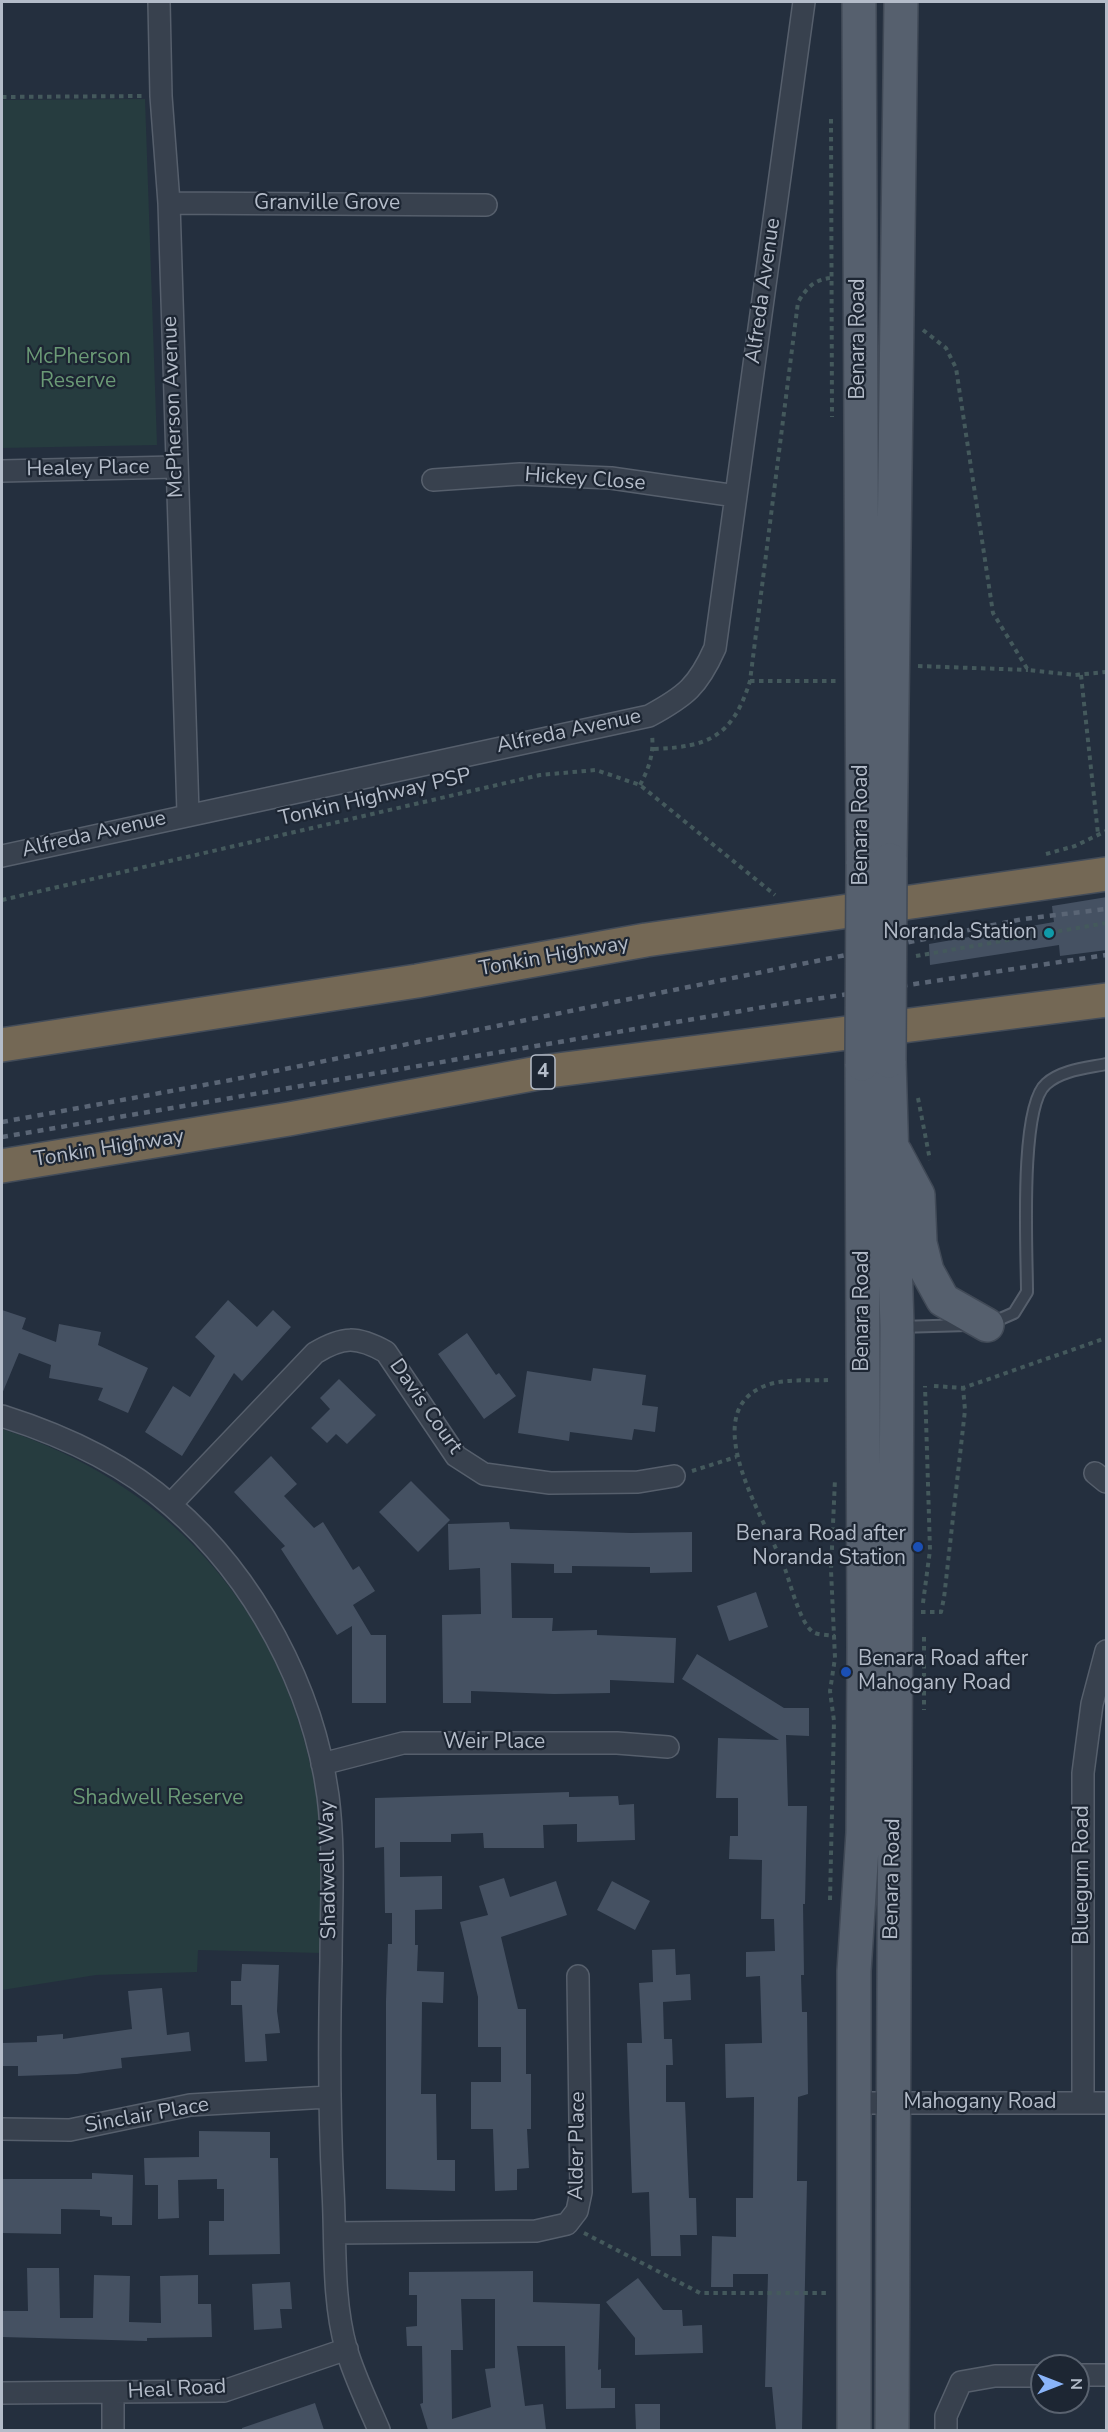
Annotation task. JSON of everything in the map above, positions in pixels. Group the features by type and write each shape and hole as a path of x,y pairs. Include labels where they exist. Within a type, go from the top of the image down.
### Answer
{"highway":[{"name":"Tonkin Highway","path":"2,1045 417,981 646,940 1107,874"},
{"name":"Tonkin Highway","path":"2,1166 289,1119 549,1071 1107,1000"}],"main road":[{"name":"Benara Road","path":"859,2 876,862"},
{"name":"Benara Road","path":"892,2430 895,1713 880,1327 875,1062 876,862 901,2"},
{"path":"859,48 874,59 883,61 891,58 901,49"},
{"name":"Benara Road","path":"854,2430 854,1971 863,1833 864,1649 891,1145 875,1062"},
{"path":"891,1145 918,1196 920,1243 927,1271 944,1300 987,1325"},
{"path":"863,1833 875,1787 880,1710 884,1703 888,1702 895,1713"},
{"path":"876,2430 892,2379"}],"street":[{"name":"McPherson Avenue","path":"159,2 161,96 169,203 175,467 188,813"},
{"name":"Alfreda Avenue","path":"2,856 188,813 649,716 682,698 704,672 715,648 804,2"},
{"name":"Granville Grove","path":"169,203 486,205"},
{"name":"Healey Place","path":"2,471 175,467"},
{"name":"Hickey Close","path":"433,480 520,474 611,478 736,496"},
{"name":"Davis Court","path":"171,1504 315,1353 334,1341 354,1339 386,1352 456,1456 484,1474 550,1483 638,1482 674,1476"},
{"name":"Shadwell Way","path":"2,1416 52,1434 104,1459 171,1504 195,1527 237,1577 271,1628 300,1694 322,1764 332,1841 328,2097 336,2293 346,2349 379,2430"},
{"name":"Bluegum Road","path":"1083,2102 1083,1773 1092,1704 1107,1651"},
{"name":"Weir Place","path":"322,1764 403,1743 617,1743 668,1747"},
{"name":"Alder Place","path":"335,2233 536,2231 567,2224 577,2211 581,2192 578,1976"},
{"name":"Sinclair Place","path":"2,2129 70,2130 190,2105 328,2097"},
{"name":"Mahogany Road","path":"854,2103 1107,2103"},
{"name":"Heal Road","path":"2,2393 224,2391 346,2349"},
{"path":"1090,2375 1107,2375"},
{"path":"946,2430 946,2416 961,2382 995,2376 1030,2376"},
{"path":"113,2393 113,2430"}],"lane":[{"path":"880,1327 987,1325 1014,1313 1027,1292 1029,1143 1035,1099 1045,1084 1060,1075 1107,1064"}],"path":[{"path":"2,97 161,96"},
{"path":"654,748 681,748 712,738 741,709 750,681 798,302 807,286 819,279 830,278"},
{"path":"923,330 946,348 956,368 993,613 1028,670"},
{"path":"917,666 1028,670 1081,675 1107,672"},
{"path":"1081,675 1098,834"},
{"path":"750,681 837,681"},
{"path":"640,785 650,767 654,748 649,716"},
{"name":"Tonkin Highway PSP","path":"2,900 540,775 596,770 640,785 768,891 778,896 784,895"},
{"path":"1037,857 1075,846 1107,831"},
{"path":"912,957 1107,923"},
{"path":"917,1087 922,1128 930,1153 930,1165"},
{"path":"934,1386 963,1388 1107,1338"},
{"path":"828,1380 779,1383 760,1388 745,1400 734,1418 736,1457 784,1566 805,1625 814,1633 835,1636"},
{"path":"921,1612 941,1611 944,1598 965,1410 963,1388"},
{"path":"674,1476 736,1457"},
{"path":"830,1912 834,1742"},
{"path":"567,2224 700,2293 833,2293"}],"green space":[{"name":"McPherson Reserve","path":"145,99 157,445 2,448 2,100"},
{"name":"Shadwell Reserve","path":"2,1429 60,1452 114,1481 162,1516 205,1557 241,1603 272,1655 295,1711 312,1772 321,1840 321,1953 198,1950 197,1972 96,1975 2,1990"}],"building":[{"name":"Noranda Station","path":"1107,897 1107,950 1060,956 1059,945 930,965 929,944 1054,922 1052,906"},
{"path":"228,1300 257,1327 273,1310 291,1327 242,1381 234,1373 182,1456 145,1432 173,1386 190,1397 215,1356 195,1337"},
{"path":"2,1310 26,1318 22,1329 56,1342 59,1324 101,1332 98,1345 148,1368 128,1413 98,1400 103,1388 49,1378 51,1365 19,1353 2,1394"},
{"path":"467,1333 496,1375 499,1373 516,1396 484,1419 438,1354"},
{"path":"593,1368 646,1375 642,1405 658,1407 655,1432 634,1429 632,1440 570,1432 569,1441 518,1433 527,1371 591,1381"},
{"path":"339,1379 376,1415 347,1444 336,1434 327,1443 311,1428 330,1409 320,1398"},
{"path":"271,1456 297,1484 284,1496 314,1528 323,1522 353,1570 359,1566 375,1591 353,1605 371,1635 386,1635 386,1703 352,1703 352,1626 337,1635 281,1549 285,1546 234,1492"},
{"path":"411,1481 450,1520 418,1552 379,1512"},
{"path":"509,1522 510,1529 631,1533 692,1532 692,1572 650,1573 650,1567 572,1566 572,1573 554,1573 554,1564 511,1563 512,1618 553,1618 552,1631 597,1630 597,1635 676,1638 674,1683 610,1680 610,1693 554,1694 471,1691 471,1703 443,1703 442,1615 481,1614 480,1568 449,1570 448,1524"},
{"path":"756,1592 768,1627 729,1641 717,1606"},
{"path":"697,1654 784,1708 809,1708 809,1736 786,1735 788,1806 807,1806 805,1904 803,1904 804,1975 801,1975 802,2012 807,2012 808,2094 798,2097 797,2181 807,2181 802,2430 776,2430 772,2387 765,2387 768,2274 733,2274 733,2287 711,2287 712,2236 736,2237 736,2198 753,2198 754,2097 726,2098 725,2044 762,2043 760,1976 746,1977 746,1952 775,1951 774,1919 761,1919 762,1860 729,1859 730,1836 738,1836 738,1798 716,1798 718,1738 779,1740 682,1679"},
{"path":"569,1792 569,1797 618,1796 619,1805 634,1804 635,1840 577,1842 577,1824 543,1825 544,1848 484,1848 483,1833 451,1834 451,1842 400,1842 400,1877 442,1876 442,1909 415,1910 415,1945 418,1945 417,1971 444,1972 443,2003 422,2002 421,2094 436,2094 437,2160 455,2160 455,2191 386,2189 386,2001 388,1944 392,1944 392,1913 385,1913 384,1847 375,1848 375,1798"},
{"path":"504,1878 510,1897 556,1881 567,1915 501,1937 518,2009 526,2009 526,2074 531,2074 531,2129 527,2129 529,2168 517,2169 517,2190 495,2191 493,2129 471,2129 471,2082 501,2082 501,2047 478,2047 478,1997 460,1922 488,1915 479,1886"},
{"path":"612,1881 650,1901 635,1930 597,1910"},
{"path":"675,1949 676,1975 690,1974 691,2000 663,2002 664,2039 672,2039 673,2065 666,2065 666,2102 685,2102 689,2198 696,2198 697,2235 680,2235 681,2256 651,2256 649,2192 632,2193 627,2043 642,2043 639,1983 653,1982 652,1950"},
{"path":"242,1964 279,1965 277,2011 280,2033 265,2034 267,2061 245,2062 242,2005 231,2005 231,1981 241,1981"},
{"path":"162,1988 167,2035 189,2032 191,2051 121,2058 122,2068 77,2074 18,2076 18,2066 2,2066 2,2043 37,2042 37,2036 63,2034 63,2039 132,2029 128,1991"},
{"path":"199,2131 270,2132 270,2158 278,2158 280,2254 209,2255 209,2221 224,2221 224,2189 217,2189 217,2179 178,2180 179,2218 158,2219 158,2185 145,2185 144,2158 199,2157"},
{"path":"92,2173 133,2175 132,2225 112,2225 112,2217 100,2216 100,2210 61,2209 61,2234 2,2233 2,2179 92,2179"},
{"path":"27,2268 59,2268 60,2318 93,2318 94,2275 130,2276 129,2322 161,2323 160,2276 198,2275 198,2304 211,2304 212,2337 147,2338 147,2341 2,2337 2,2311 28,2311"},
{"path":"533,2271 533,2302 600,2304 598,2370 601,2369 601,2388 615,2388 615,2408 566,2409 565,2346 517,2346 525,2406 543,2404 546,2430 428,2430 420,2404 423,2403 422,2346 407,2346 406,2327 417,2326 417,2295 409,2295 409,2272","holes":["461,2299 495,2299 495,2368 485,2369 491,2407 452,2419 451,2350 463,2350"]},
{"path":"638,2278 663,2310 682,2310 683,2326 702,2325 703,2353 635,2355 635,2338 606,2302"},
{"path":"290,2282 292,2309 280,2309 282,2328 254,2330 252,2284"},
{"path":"315,2403 324,2430 242,2430 242,2428"},
{"path":"635,2404 660,2404 660,2430 636,2430"}],"railway":[{"path":"2,1122 231,1080 1023,919 1106,909"},
{"path":"2,1137 776,1005 1106,955"}],"place":[{"name":"Noranda Station","path":"1049,933"},
{"name":"Benara Road after Noranda Station","path":"918,1547"},
{"name":"Benara Road after Mahogany Road","path":"846,1672"}]}
